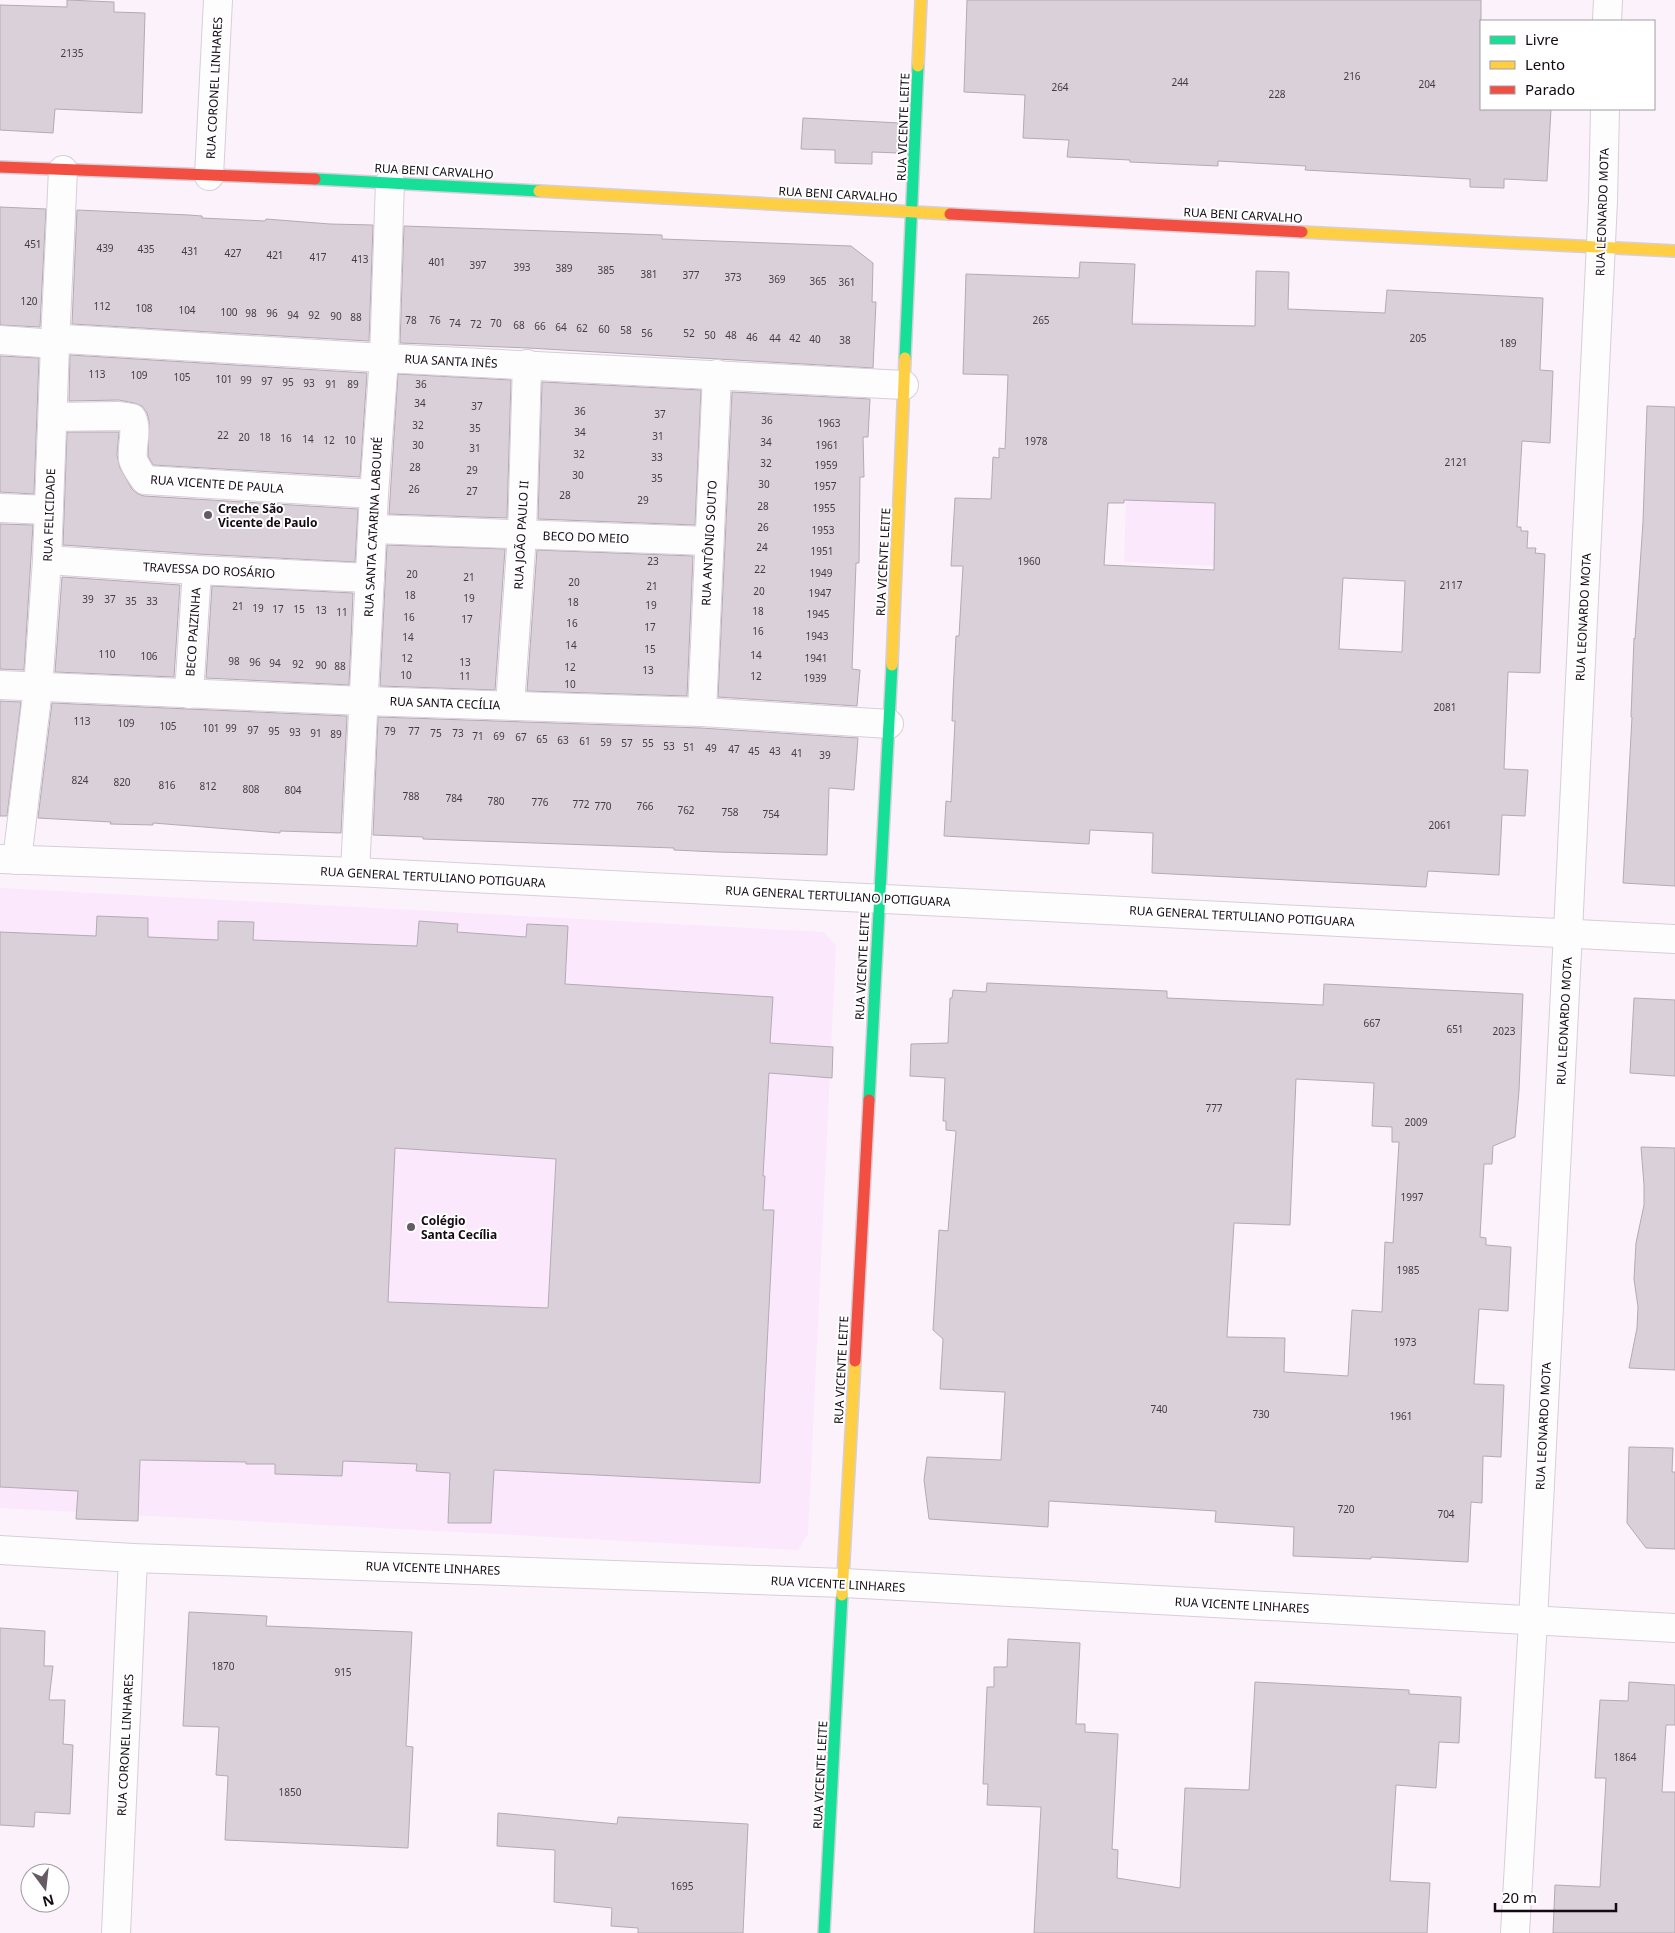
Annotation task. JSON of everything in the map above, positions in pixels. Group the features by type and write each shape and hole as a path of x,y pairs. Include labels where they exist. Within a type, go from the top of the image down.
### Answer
{"street":[{"name":"RUA CORONEL LINHARES","path":"209,176 218,0"},
{"name":"RUA VICENTE LEITE","path":"824,1933 890,724 921,0"},
{"path":"1607,20 1608,0"},
{"name":"RUA LEONARDO MOTA","path":"1514,1933 1533,1621 1568,932 1605,110"},
{"name":"RUA BENI CARVALHO","path":"0,167 390,182 913,212 1675,251"},
{"name":"RUA FELICIDADE","path":"9,859 38,688 47,560 63,170"},
{"name":"RUA SANTA CATARINA LABOURÉ","path":"355,872 374,494 384,358 390,182"},
{"name":"RUA SANTA INÊS","path":"0,340 55,344 64,338 384,358 904,385"},
{"name":"RUA JOÃO PAULO II","path":"510,705 522,535 527,364"},
{"name":"RUA ANTÔNIO SOUTO","path":"702,712 717,374"},
{"name":"RUA VICENTE DE PAULA","path":"53,417 120,416 132,418 135,425 133,458 145,480 374,494"},
{"path":"0,508 49,510"},
{"name":"BECO DO MEIO","path":"373,529 709,541"},
{"name":"TRAVESSA DO ROSÁRIO","path":"47,560 197,570 370,578"},
{"name":"BECO PAIZINHA","path":"189,694 197,570"},
{"name":"RUA SANTA CECÍLIA","path":"0,685 364,701 702,712 890,724"},
{"name":"RUA GENERAL TERTULIANO POTIGUARA","path":"9,859 355,872 1675,938"},
{"name":"RUA VICENTE LINHARES","path":"0,1550 133,1558 844,1583 1675,1628"},
{"name":"RUA CORONEL LINHARES","path":"116,1933 133,1558"}],"shaded area":[{"path":"1132,321 1253,326 1241,567 1124,562"},
{"name":"Colégio Santa Cecília","path":"0,888 824,932 836,946 808,1534 798,1550 0,1508"}],"building":[{"path":"67,0 114,2 114,12 145,13 142,113 55,109 53,133 0,130 0,5 67,7"},
{"path":"967,0 1481,0 1480,110 1551,110 1547,181 1504,179 1504,188 1470,187 1470,179 1305,170 1306,166 1218,161 1218,166 1067,157 1069,140 1023,138 1025,95 964,92"},
{"path":"803,118 900,123 899,153 872,152 872,164 835,163 835,150 801,149"},
{"path":"0,207 46,209 40,327 0,325"},
{"path":"77,210 189,215 202,216 202,218 265,221 266,219 373,225 369,341 72,324"},
{"path":"404,226 662,235 662,239 851,246 873,263 872,302 876,302 873,368 528,348 400,343"},
{"path":"1080,262 1135,264 1132,324 1255,326 1256,271 1289,272 1288,309 1385,313 1387,290 1543,298 1540,370 1553,371 1550,443 1522,441 1517,527 1521,527 1521,531 1528,531 1527,548 1536,548 1535,553 1545,554 1540,673 1508,672 1504,769 1528,770 1525,816 1502,815 1499,875 1428,871 1426,887 1152,873 1153,833 1090,830 1089,844 944,836 946,801 951,802 955,721 952,721 953,694 956,636 959,636 963,566 951,566 955,498 991,499 993,457 999,458 999,448 1005,449 1008,375 963,374 966,274 1079,278","holes":["1124,500 1215,503 1214,570 1104,565 1108,503 1124,503","1343,578 1405,581 1402,652 1339,649"]},
{"path":"70,355 367,373 360,477 153,465 148,456 149,421 147,413 142,406 119,400 69,401"},
{"path":"0,356 39,358 34,494 0,492"},
{"path":"398,374 511,380 507,518 389,514"},
{"path":"542,382 701,390 695,525 538,519"},
{"path":"732,392 870,399 868,437 863,437 864,477 860,477 859,563 856,563 852,669 860,670 857,706 718,697"},
{"path":"1647,406 1675,407 1675,886 1623,883 1632,717 1634,638 1643,522"},
{"name":"Creche São Vicente de Paulo","path":"67,432 119,432 117,455 120,468 132,489 144,496 358,509 355,562 63,545"},
{"path":"0,524 33,525 24,670 0,669"},
{"path":"387,545 505,549 495,690 380,686"},
{"path":"537,550 693,556 687,696 527,691"},
{"path":"62,577 180,585 174,677 55,672"},
{"path":"212,586 353,593 349,685 206,678"},
{"path":"0,701 21,702 7,816 0,816"},
{"path":"52,703 347,716 341,833 280,831 280,833 153,823 153,825 110,824 111,822 38,818"},
{"path":"378,717 701,728 858,738 854,790 829,788 827,855 717,852 674,850 674,848 423,839 423,837 373,835"},
{"name":"Colégio Santa Cecília","path":"97,916 148,918 148,937 218,940 218,921 254,922 253,940 417,946 419,921 458,924 457,932 526,937 527,924 568,926 565,984 773,997 770,1043 833,1047 832,1078 769,1073 763,1210 774,1210 760,1483 494,1470 491,1523 448,1523 450,1473 416,1471 417,1464 343,1461 342,1476 275,1474 275,1464 140,1460 138,1521 76,1519 78,1491 0,1487 0,932 96,936","holes":["395,1148 556,1159 548,1308 388,1302"]},
{"path":"987,983 1167,991 1167,998 1323,1005 1324,984 1523,994 1515,1137 1493,1146 1492,1164 1484,1164 1480,1237 1486,1238 1486,1245 1511,1247 1508,1311 1479,1309 1474,1384 1504,1385 1501,1457 1483,1456 1482,1503 1471,1502 1468,1562 1371,1557 1371,1559 1293,1556 1294,1527 1215,1522 1216,1511 1049,1501 1048,1527 929,1519 924,1480 927,1457 1001,1460 1005,1392 940,1389 943,1339 933,1330 939,1230 948,1231 956,1131 946,1130 946,1121 943,1121 945,1078 910,1076 911,1044 948,1043 950,998 952,998 953,990 986,992","holes":["1296,1079 1374,1083 1372,1126 1392,1127 1392,1142 1399,1142 1393,1243 1385,1242 1382,1312 1352,1310 1348,1376 1284,1372 1285,1338 1227,1337 1234,1223 1290,1225"]},
{"path":"1634,998 1675,1000 1675,1076 1630,1073"},
{"path":"1641,1147 1675,1148 1675,1370 1629,1368 1637,1328 1638,1307 1634,1279 1636,1243 1644,1205"},
{"path":"1629,1447 1673,1448 1672,1472 1675,1472 1675,1549 1646,1548 1627,1523"},
{"path":"189,1612 267,1616 266,1626 412,1632 406,1746 413,1747 408,1848 225,1840 228,1776 216,1775 219,1727 183,1726"},
{"path":"0,1628 45,1631 44,1666 53,1666 49,1700 65,1700 63,1744 73,1745 70,1814 35,1812 34,1827 0,1825"},
{"path":"1008,1639 1080,1643 1076,1724 1085,1724 1085,1732 1118,1734 1112,1849 1118,1850 1117,1878 1180,1888 1185,1788 1249,1790 1255,1682 1409,1690 1409,1694 1461,1697 1459,1743 1439,1742 1436,1788 1396,1785 1390,1881 1430,1883 1427,1933 1034,1933 1041,1807 987,1805 988,1784 983,1784 987,1687 994,1687 994,1667 1007,1667"},
{"path":"1629,1682 1675,1685 1675,1725 1666,1725 1662,1792 1675,1792 1675,1933 1553,1933 1555,1885 1600,1887 1606,1778 1595,1778 1600,1700 1628,1701"},
{"path":"498,1813 617,1824 618,1817 748,1824 743,1933 638,1933 638,1928 611,1926 612,1908 554,1902 555,1850 497,1846"}],"traffic: fast":[{"path":"905,358 918,66"},
{"path":"315,179 539,191"},
{"path":"869,1100 892,665"},
{"path":"824,1933 842,1595"}],"traffic: slow":[{"path":"918,66 921,0"},
{"path":"539,191 950,214"},
{"path":"1302,232 1675,251"},
{"path":"892,665 905,358"},
{"path":"842,1595 855,1361"}],"traffic: jam":[{"path":"0,167 315,179"},
{"path":"950,214 1302,232"},
{"path":"855,1361 869,1100"}],"place":[{"name":"Creche São Vicente de Paulo","path":"208,515"},
{"name":"Colégio Santa Cecília","path":"411,1227"}]}
